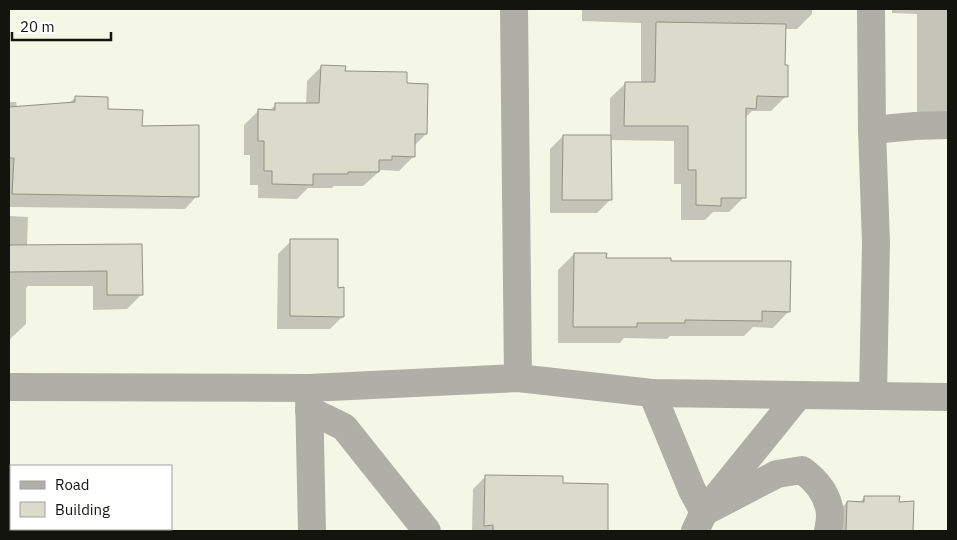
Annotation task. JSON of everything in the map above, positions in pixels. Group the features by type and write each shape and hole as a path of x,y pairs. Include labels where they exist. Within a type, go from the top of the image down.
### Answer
{"street":[{"path":"514,9 518,378"},
{"path":"871,9 872,130 876,243 873,396"},
{"path":"872,130 948,125"},
{"path":"9,388 309,399 518,378 652,393 948,397"},
{"path":"652,393 692,490 699,522"},
{"path":"699,522 798,396"},
{"path":"309,399 312,531"},
{"path":"309,399 344,426 427,531"},
{"path":"699,522 777,474 802,470 814,479 825,494 830,513 828,531"}],"building":[{"path":"656,22 786,24 785,65 788,65 788,97 757,96 756,109 746,108 746,198 721,198 721,206 696,205 696,170 688,170 688,126 624,126 625,82 655,82"},
{"path":"321,65 346,66 345,71 407,72 407,83 428,84 427,134 415,134 415,157 392,156 392,160 379,160 379,172 313,174 313,185 272,184 272,171 264,171 264,141 258,141 258,109 275,110 275,103 319,103"},
{"path":"75,96 108,97 108,109 143,110 142,126 199,125 199,197 12,194 14,158 9,158 9,107 75,102"},
{"path":"563,135 611,135 612,200 562,200"},
{"path":"290,239 338,239 338,288 344,287 344,317 290,316"},
{"path":"142,244 143,295 107,295 107,271 9,272 9,245"},
{"path":"574,253 607,253 606,258 671,258 671,261 791,261 790,312 762,311 762,321 685,320 685,323 637,323 637,327 573,327"},
{"path":"485,475 563,476 563,483 608,484 608,531 493,531 493,525 484,526"},
{"path":"864,496 900,496 899,502 914,501 913,531 846,531 847,501 864,502"}]}
